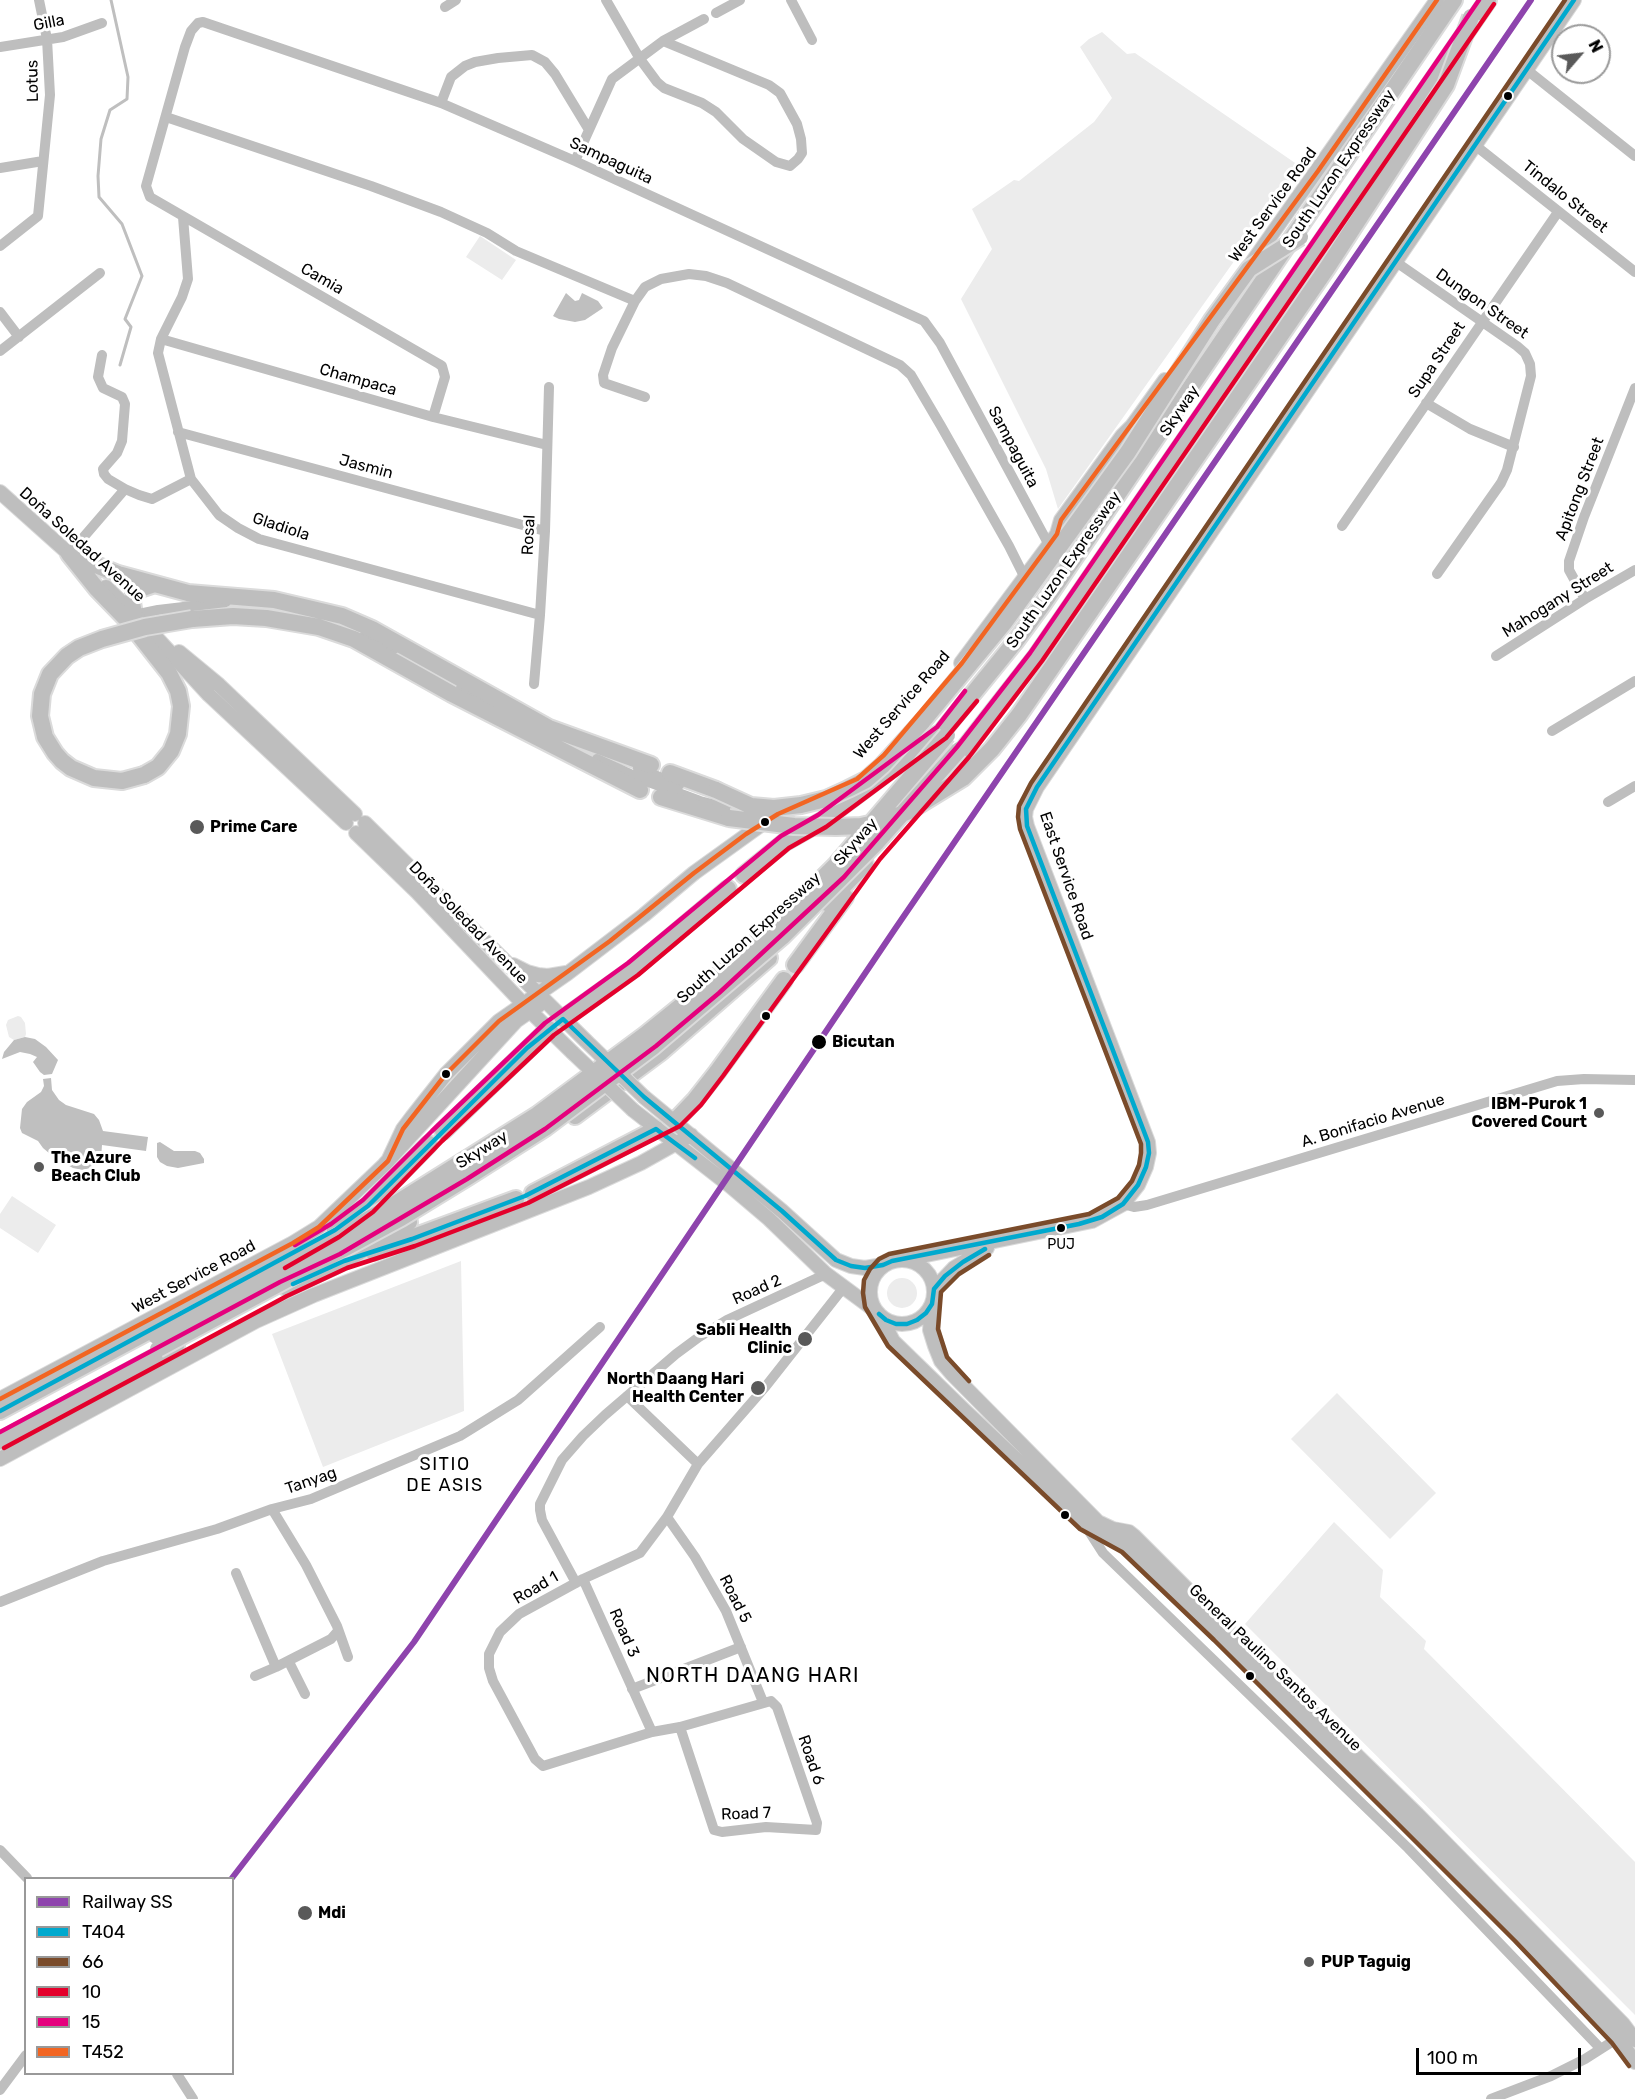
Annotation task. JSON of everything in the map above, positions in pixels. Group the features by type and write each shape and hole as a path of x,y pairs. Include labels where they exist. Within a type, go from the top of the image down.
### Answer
{"highway":[{"name":"South Luzon Expressway","path":"0,1411 335,1230 532,1110 642,1031 706,979 768,924 832,862 942,732 1043,604 1454,0"},
{"name":"Skyway","path":"0,1421 282,1269 395,1204 537,1115 645,1035 713,980 772,928 836,866 1019,645 1462,0"},
{"name":"Skyway","path":"0,1435 401,1218 468,1178 545,1128 654,1046 782,937 877,842 959,750 1032,654 1483,0"},
{"name":"South Luzon Expressway","path":"0,1441 284,1289 344,1261 549,1135 661,1052 724,999 849,882 963,752 1036,657 1488,0"},
{"path":"661,797 729,818 794,826 861,826 887,820 909,811 963,778 992,749 1019,715 1327,268 1446,85 1471,17"},
{"path":"670,773 751,806 774,808 826,799 866,780 923,721 1004,623 1128,452 1212,320 1249,269 1300,237"},
{"path":"69,554 118,574 188,593 274,600 342,616 372,629 549,728 651,765"},
{"path":"69,554 97,589 135,620 170,673 178,691 181,706 178,734 171,751 158,767 144,775 122,781 94,778 71,768 55,753 45,737 40,716 42,694 50,674 67,656 79,648 102,639 145,627 234,616 285,620 319,627 354,639 640,790"},
{"path":"135,620 132,602 134,594 140,589 156,584"},
{"path":"744,875 785,842 822,821 942,732"},
{"path":"795,965 874,854"},
{"path":"563,1019 633,969 728,889"},
{"path":"675,1121 712,1079 784,980"},
{"path":"443,1131 549,1029"},
{"path":"533,1192 656,1129"},
{"path":"335,1230 368,1206 429,1144"},
{"path":"344,1261 412,1239 516,1199"}],"main road":[{"name":"West Service Road","path":"541,998 568,972 644,915 694,873 774,816 845,786 857,779 884,755 962,663 1053,540 1061,520 1318,171 1437,0"},
{"name":"East Service Road","path":"902,1260 1092,1221 1123,1204 1138,1185 1146,1167 1149,1153 1148,1142 1027,826 1026,809 1037,787 1574,0"},
{"name":"Doña Soledad Avenue","path":"0,492 69,554"},
{"name":"Doña Soledad Avenue","path":"135,620 209,695 356,823 644,1097 675,1121"},
{"name":"Doña Soledad Avenue","path":"356,823 526,1008 633,1110"},
{"name":"West Service Road","path":"0,1399 310,1232 342,1207 388,1161 403,1129 446,1074 499,1021 526,1008 614,947 644,915"},
{"path":"500,958 538,975 548,976 568,972"},
{"path":"549,1029 563,1019"},
{"name":"General Paulino Santos Avenue","path":"633,1110 729,1185 769,1219 826,1274 878,1312 893,1341 1085,1524 1126,1546 1351,1765 1520,1936 1618,2038 1635,2062"},
{"path":"656,1129 675,1121 836,1260 865,1268 902,1260 915,1262 922,1267 930,1276 934,1288 932,1304 917,1320 907,1324 896,1324 886,1320 872,1304 871,1282 883,1265"},
{"path":"0,1459 256,1321 314,1295 589,1187 691,1135"},
{"name":"East Service Road","path":"934,1288 954,1268 999,1241"},
{"name":"General Paulino Santos Avenue","path":"932,1304 930,1330 934,1346 941,1361 958,1381 1098,1522 1113,1529 1129,1532 1134,1536 1417,1814 1623,2024 1635,2040"}],"street":[{"name":"Lotus","path":"0,246 38,216 50,95 47,39 39,0"},
{"path":"445,7 456,0"},
{"path":"606,0 640,59 664,88 702,103 716,112 743,139 776,162 790,166 798,159 802,153 797,124 780,93 769,85 663,41"},
{"path":"716,13 740,0"},
{"path":"791,0 812,40"},
{"path":"575,161 612,79 663,41 704,19"},
{"name":"Sampaguita","path":"146,186 191,31 194,26 203,22 441,103 575,161 924,321 940,343 1053,540"},
{"name":"Gilla","path":"0,47 80,32 102,23"},
{"path":"441,103 451,77 465,66 487,60 532,55 545,62 555,74 589,130"},
{"path":"1527,70 1635,156"},
{"path":"166,117 441,212 487,232 516,250 635,301"},
{"name":"Tindalo Street","path":"1476,146 1635,272"},
{"path":"0,168 43,161"},
{"name":"Camia","path":"146,186 150,197 183,217 440,364 445,377 433,417"},
{"name":"Supa Street","path":"1342,526 1558,212"},
{"name":"Gladiola","path":"183,217 188,279 182,297 161,339 158,353 191,479 219,515 259,539 540,615"},
{"name":"Dungon Street","path":"1396,262 1517,346 1525,353 1530,364 1531,376 1507,470 1501,483 1437,574"},
{"path":"0,351 100,273"},
{"path":"645,397 608,386 602,379 612,348 635,301 645,287 661,279 689,274 706,276 727,283 906,369 970,476 1025,578"},
{"path":"0,312 19,337"},
{"name":"Champaca","path":"161,339 433,417 548,445"},
{"path":"102,356 98,377 102,388 122,397 125,404 122,441 117,453 103,469 108,479 125,489 152,499 191,479"},
{"name":"Rosal","path":"534,684 545,531 549,387"},
{"name":"Apitong Street","path":"1585,599 1569,570 1569,561 1584,517 1633,402 1635,388"},
{"path":"1426,403 1470,429 1514,447"},
{"name":"Jasmin","path":"178,432 545,531"},
{"path":"69,554 125,489"},
{"name":"Mahogany Street","path":"1496,656 1635,570"},
{"path":"135,620 196,604 235,602 296,606 351,623 528,727 702,794 774,816"},
{"path":"1552,731 1635,681"},
{"path":"1608,802 1635,786"},
{"name":"A. Bonifacio Avenue","path":"1123,1204 1134,1207 1147,1205 1557,1081 1635,1080"},
{"name":"Road 2","path":"579,1581 542,1520 540,1504 562,1460 583,1436 627,1396 676,1354 717,1325 826,1274"},
{"name":"Road 1","path":"768,1702 680,1727 652,1732 543,1766 535,1759 493,1681 489,1668 489,1654 500,1632 519,1614 579,1581 640,1553 667,1516 698,1464 766,1386 844,1287"},
{"name":"Tanyag","path":"0,1602 103,1562 311,1499 460,1436 518,1400 600,1328"},
{"path":"627,1396 698,1464"},
{"path":"272,1509 306,1565 337,1626 348,1657"},
{"name":"Road 5","path":"667,1516 712,1585 768,1702"},
{"path":"1085,1524 1103,1553 1408,1848 1601,2049"},
{"path":"236,1573 276,1667"},
{"name":"Road 3","path":"579,1581 652,1732"},
{"path":"255,1676 289,1662 330,1639 338,1631"},
{"path":"632,1689 741,1647"},
{"path":"289,1662 305,1694"},
{"name":"Road 6","path":"768,1702 777,1707 817,1823 816,1830"},
{"name":"Road 7","path":"680,1727 714,1830 722,1832 766,1827 816,1830"},
{"path":"0,1850 26,1877"},
{"path":"1506,1950 1520,1936"},
{"path":"1491,2099 1551,2076 1618,2038"},
{"path":"0,2090 24,2058"},
{"path":"178,2075 193,2099"}],"shaded area":[{"path":"1102,32 1127,54 1135,53 1301,167 1058,509 1046,469 961,299 992,249 972,209 1014,180 1019,181 1094,122 1112,98 1080,47"},
{"path":"480,236 516,260 502,280 466,257"},
{"path":"566,293 575,301 579,300 582,293 598,301 603,308 585,320 575,322 559,319 553,316"},
{"path":"18,1016 25,1023 26,1034 25,1037 14,1040 9,1037 6,1025 8,1020"},
{"path":"25,1037 35,1039 58,1060 52,1074 44,1075 40,1072 33,1062 37,1057 30,1054 20,1052 2,1059 4,1052 14,1040"},
{"path":"51,1078 52,1090 59,1100 66,1105 94,1114 103,1131 148,1137 146,1151 102,1145 101,1159 93,1167 83,1170 73,1168 56,1159 38,1141 22,1133 20,1128 22,1109 27,1102 41,1092 44,1086 43,1079"},
{"path":"160,1142 174,1151 200,1153 204,1163 178,1168 167,1166 157,1157 157,1143"},
{"path":"12,1196 56,1225 38,1253 0,1228 0,1214"},
{"path":"461,1261 464,1411 323,1467 272,1334"},
{"path":"902,1278 908,1279 916,1287 916,1299 908,1307 902,1308 896,1307 888,1299 887,1293 888,1287 896,1279"},
{"path":"1337,1393 1436,1493 1390,1539 1291,1439"},
{"path":"1334,1522 1383,1570 1380,1597 1426,1641 1424,1649 1635,1862 1635,2015 1245,1624"}],"waterway":[{"path":"111,0 128,77 127,99 110,110 101,139 99,197 122,224 142,276 125,319 131,327 120,365"}],"rail line":[{"name":"SS","path":"233,1877 414,1642 895,929 1531,0"}],"transit line":[{"name":"T452","path":"0,1399 319,1227 388,1161 403,1129 446,1074 499,1021 610,941 746,834 778,814 857,779 884,755 962,663 1049,545 1057,534 1061,520 1318,171 1437,0"},
{"name":"15","path":"0,1432 280,1282 340,1254 467,1179 545,1129 656,1046 719,993 844,877 957,747 1030,653 1479,0"},
{"name":"66","path":"1565,0 1031,783 1019,806 1020,829 1141,1144 1139,1165 1132,1181 1118,1198 1089,1214 889,1254 879,1259 870,1269 864,1280 863,1293 865,1307 888,1346 1080,1529 1122,1552 1214,1640 1515,1941 1612,2043 1629,2066"},
{"name":"T404","path":"0,1411 335,1230 368,1206 527,1048 563,1019 644,1097 782,1211 836,1260 851,1266 865,1268 883,1265 892,1261 1079,1224 1102,1217 1123,1204 1138,1185 1146,1167 1149,1153 1148,1142 1027,826 1026,809 1037,787 1574,0"},
{"name":"10","path":"4,1448 287,1296 347,1268 415,1246 528,1203 680,1126 701,1105 723,1076 880,859 969,757 1042,661 1494,4"},
{"name":"15","path":"295,1245 331,1224 363,1200 545,1023 628,963 781,836 818,815 937,727 965,691"},
{"name":"10","path":"285,1268 339,1237 373,1212 442,1141 554,1035 638,975 789,848 826,827 946,738 977,701"},
{"name":"T404","path":"293,1284 344,1261 412,1239 525,1196 656,1129 695,1158"},
{"name":"T404","path":"879,1314 896,1324 907,1324 917,1320 932,1304 934,1289 945,1276 985,1249"},
{"name":"66","path":"969,1381 947,1357 938,1329 941,1292 959,1274 989,1255"}],"place":[{"name":"Prime Care","path":"197,827"},
{"name":"Bicutan","path":"819,1042"},
{"name":"IBM-Purok 1 Covered Court","path":"1599,1113"},
{"name":"The Azure Beach Club","path":"39,1167"},
{"name":"PUJ","path":"1061,1228"},
{"name":"Sabli Health Clinic","path":"805,1339"},
{"name":"North Daang Hari Health Center","path":"758,1388"},
{"name":"Mdi","path":"305,1913"},
{"name":"PUP Taguig","path":"1309,1962"}],"district":[{"name":"SITIO DE ASIS","path":"445,1475"},
{"name":"NORTH DAANG HARI","path":"753,1676"}]}
